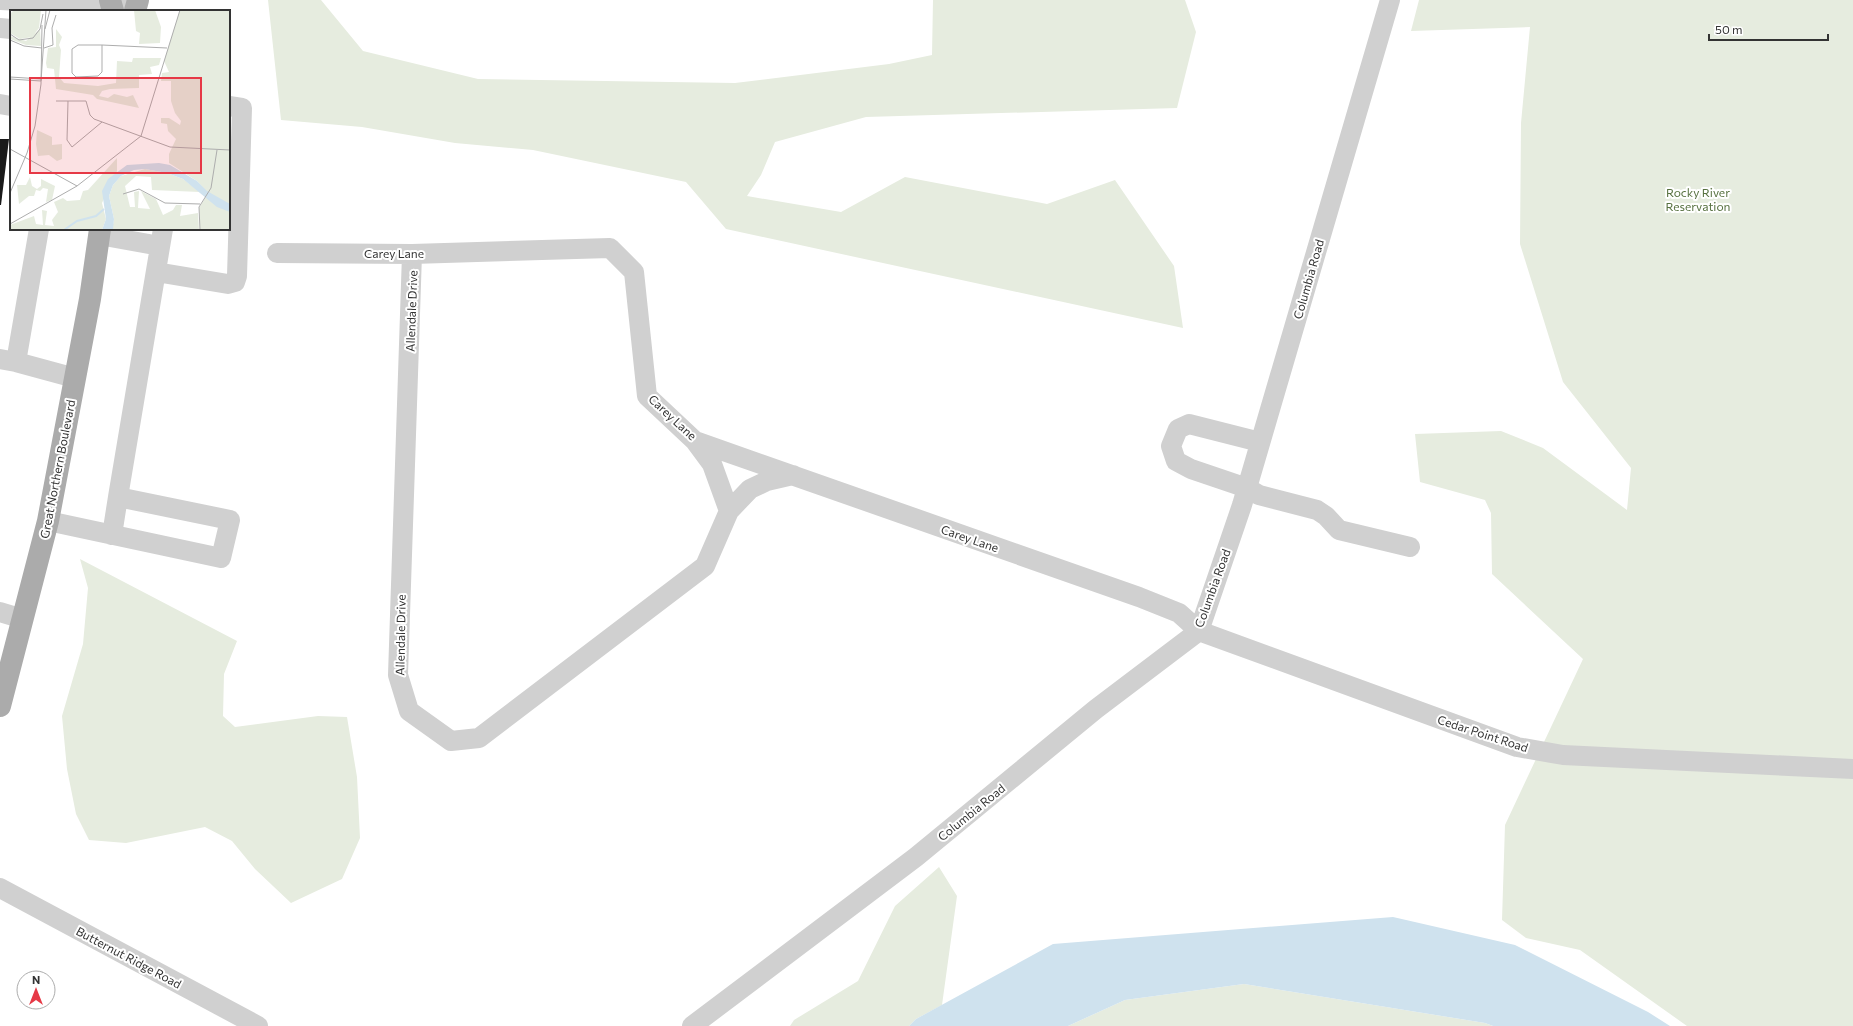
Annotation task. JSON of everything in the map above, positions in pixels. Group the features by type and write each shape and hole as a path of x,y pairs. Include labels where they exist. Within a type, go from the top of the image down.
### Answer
{"main road":[{"name":"Great Northern Boulevard","path":"0,706 48,521 75,378 100,232"}],"street":[{"path":"0,0 136,6"},
{"name":"Columbia Road","path":"692,1026 916,857 1096,709 1199,631 1247,488 1390,0"},
{"path":"0,28 10,29"},
{"path":"0,104 10,106"},
{"path":"156,272 228,284 235,282 237,276 242,108 230,106"},
{"path":"39,230 8,360 75,378"},
{"path":"100,232 162,237 112,536"},
{"name":"Carey Lane","path":"277,253 412,254 610,248 634,272 647,396 695,441 1139,597 1179,613 1199,631"},
{"name":"Allendale Drive","path":"412,254 398,675 410,710 451,741 479,738 705,566 729,511 750,489 767,481 793,475"},
{"path":"1260,442 1190,424 1178,429 1172,441 1172,452 1176,461 1181,465 1247,488 1259,495 1318,510 1339,530 1410,547"},
{"path":"695,441 712,464 729,511"},
{"path":"48,521 112,536 221,558 230,520 118,497"},
{"path":"0,612 23,618"},
{"name":"Cedar Point Road","path":"1199,631 1517,747 1563,755 1853,769"},
{"name":"Butternut Ridge Road","path":"0,888 258,1026"}],"green space":[{"path":"268,0 321,0 363,51 478,79 735,83 889,64 932,55 933,0 1185,0 1196,32 1177,108 866,117 775,142 761,175 747,196 841,212 905,177 1047,204 1115,180 1174,266 1183,328 726,229 686,182 533,150 455,143 362,127 281,120"},
{"name":"Rocky River Reservation","path":"1419,0 1853,0 1853,1026 1687,1026 1580,950 1526,938 1502,920 1505,825 1583,659 1492,574 1491,513 1485,500 1420,482 1415,434 1501,431 1543,448 1627,510 1631,468 1563,382 1520,244 1521,123 1530,27 1411,31"},
{"path":"80,559 237,641 224,674 223,716 235,727 318,716 347,717 357,777 360,838 342,879 291,903 255,869 232,841 205,827 126,843 89,840 76,814 67,769 62,716 83,644 88,588"},
{"path":"939,867 957,896 942,1005 916,1019 909,1026 790,1026 794,1020 858,981 895,906"},
{"path":"1244,984 1485,1023 1493,1026 1068,1026 1125,1000"}],"water":[{"path":"1393,917 1515,945 1648,1012 1670,1026 1493,1026 1485,1023 1244,984 1125,1000 1068,1026 909,1026 916,1019 1053,944"}],"building":[{"path":"0,139 9,139 1,205 0,205"}]}
